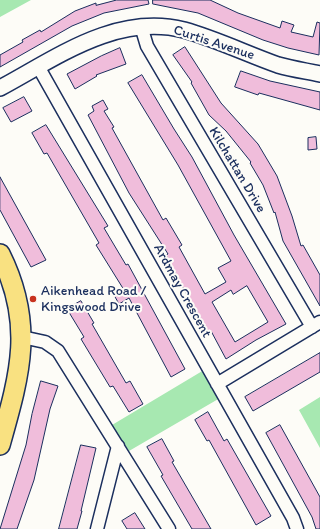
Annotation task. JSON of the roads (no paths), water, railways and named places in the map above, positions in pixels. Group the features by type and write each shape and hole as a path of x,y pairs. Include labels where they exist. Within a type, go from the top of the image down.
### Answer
{"main road":[{"path":"0,254 14,288 20,315 22,337 21,356 6,397 0,445"}],"street":[{"name":"Curtis Avenue","path":"0,88 98,36 141,26 184,30 280,65 320,74"},
{"name":"Kilchattan Drive","path":"141,26 147,46 316,324"},
{"name":"Ardmay Crescent","path":"39,68 294,518 297,529"},
{"path":"217,384 316,324"},
{"path":"22,337 45,342 58,351 169,529"},
{"path":"97,529 118,446"}],"place":[{"name":"Aikenhead Road / Kingswood Drive","path":"33,299"}]}
